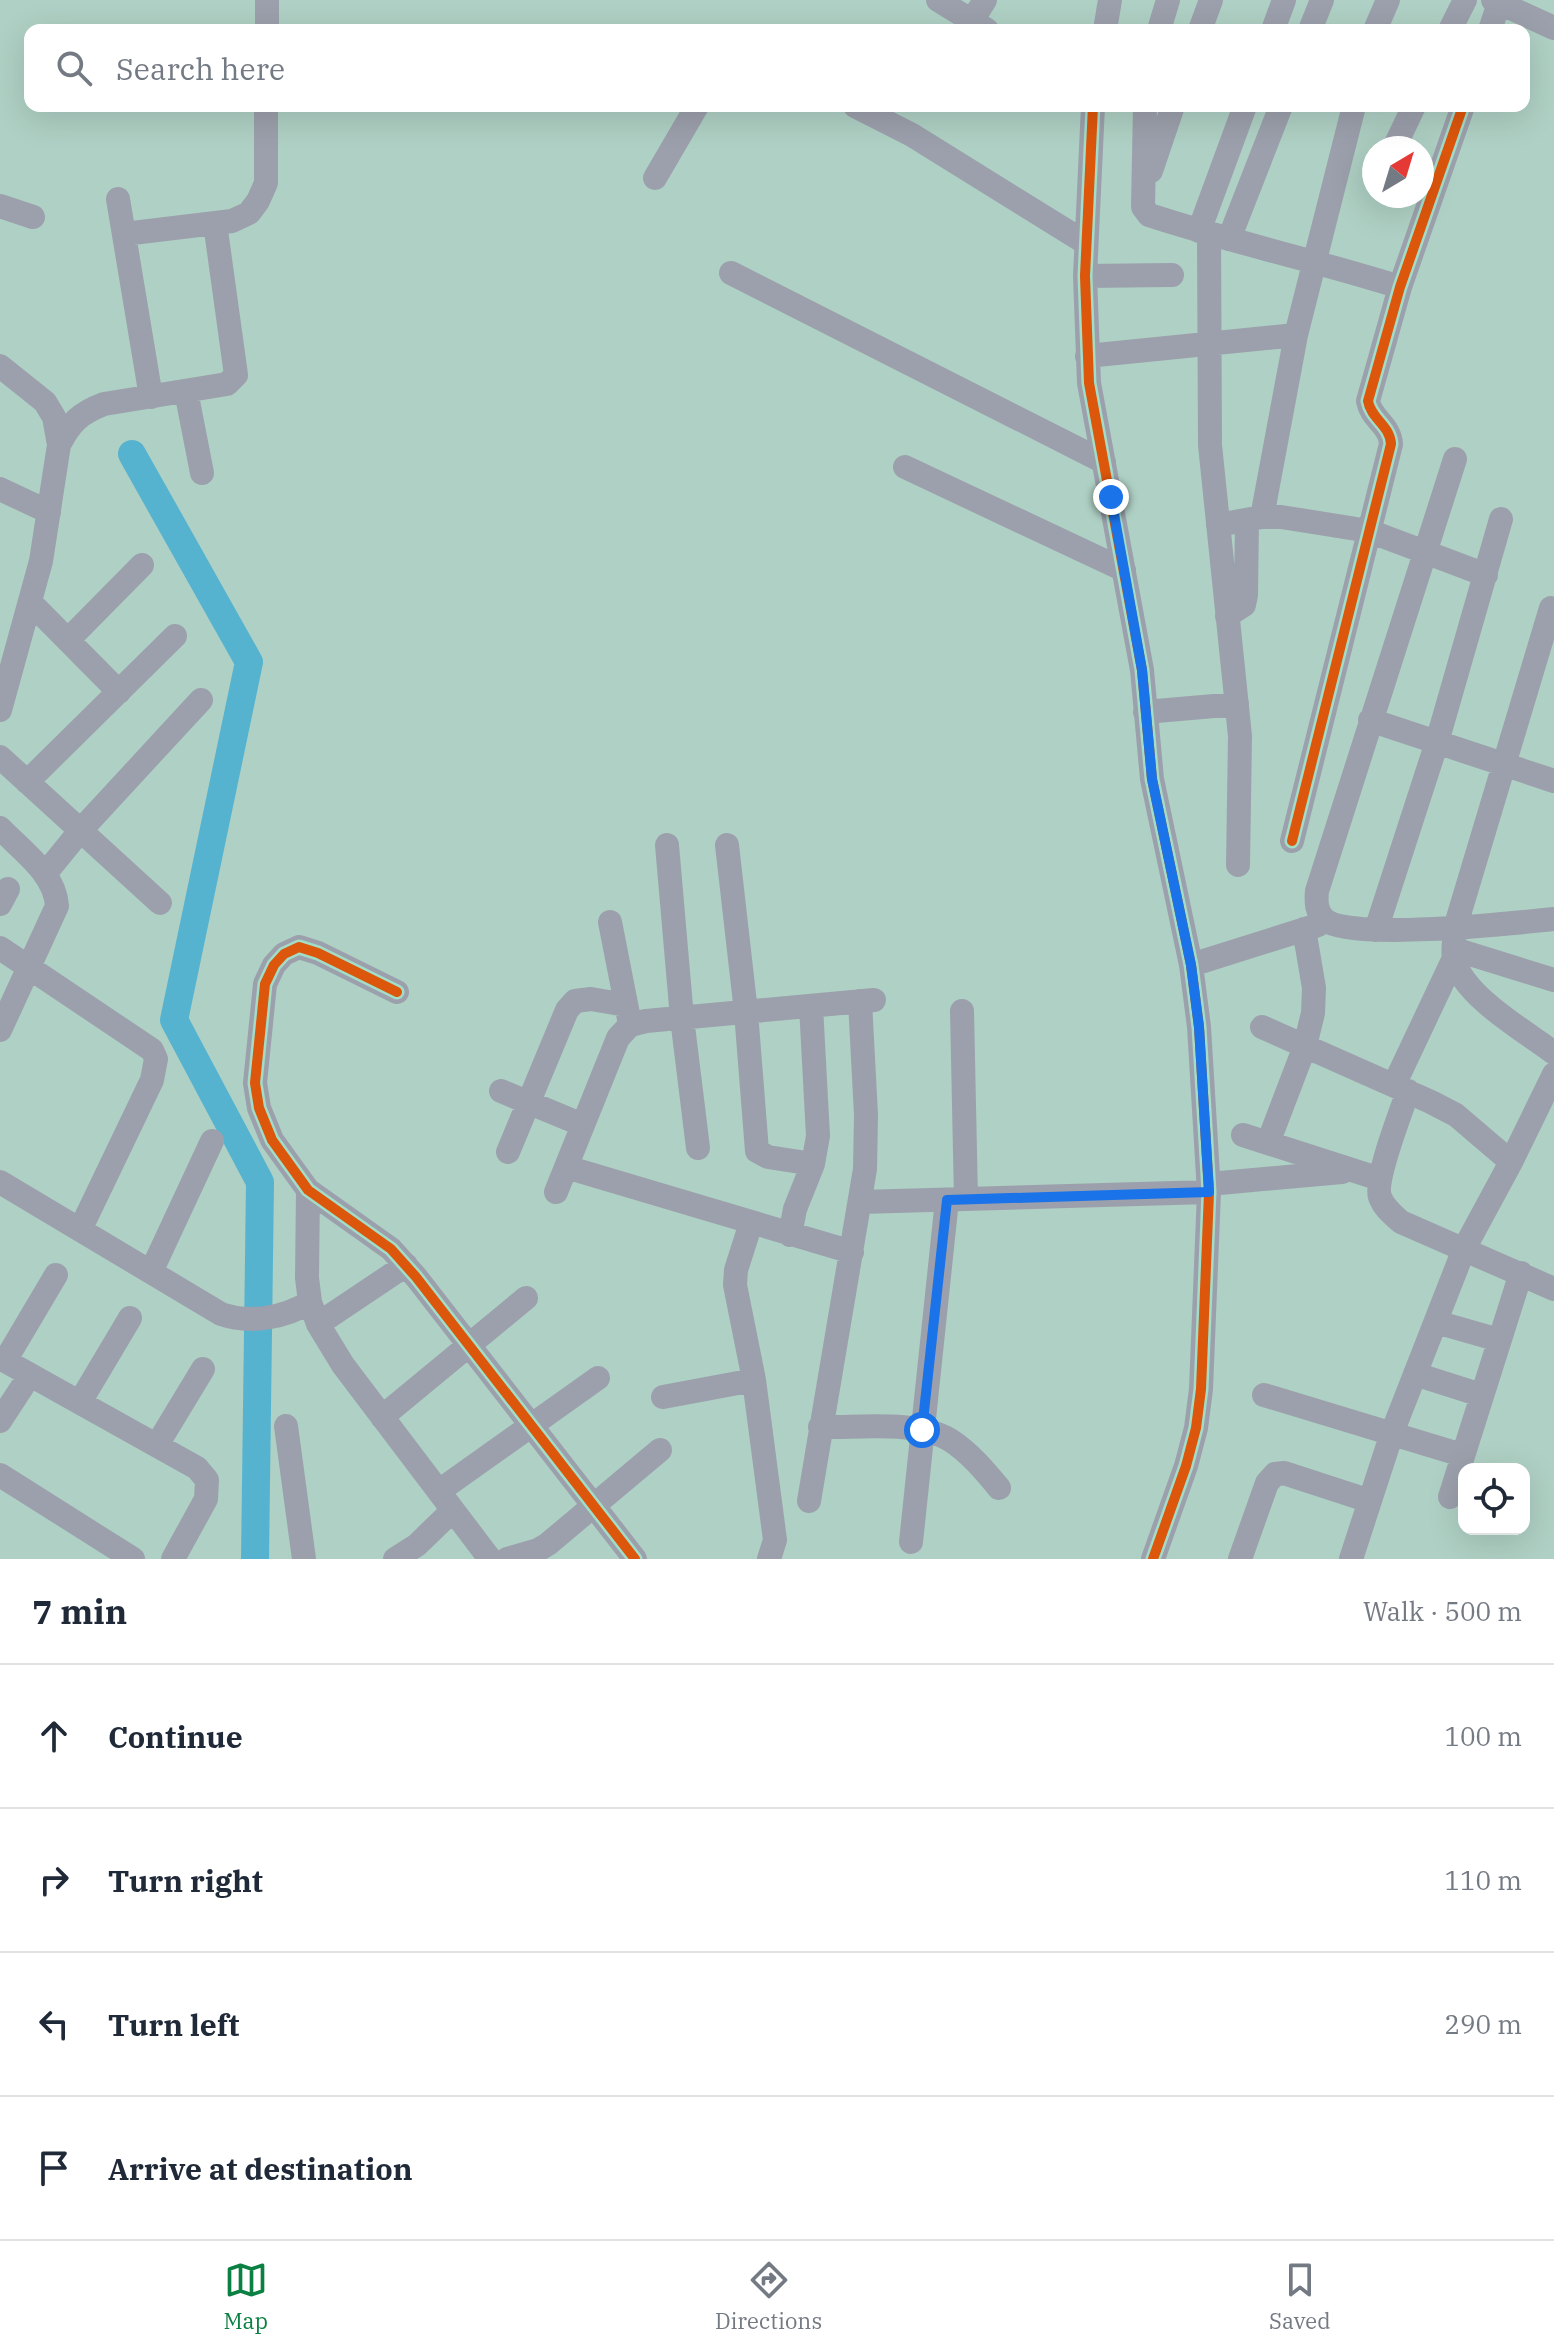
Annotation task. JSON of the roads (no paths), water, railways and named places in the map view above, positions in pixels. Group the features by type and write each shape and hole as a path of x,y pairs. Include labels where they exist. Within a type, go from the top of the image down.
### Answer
{"street":[{"path":"267,0 267,24"},
{"path":"938,0 971,24"},
{"path":"976,24 985,0"},
{"path":"1161,24 1168,0"},
{"path":"1202,24 1211,0"},
{"path":"1275,24 1284,0"},
{"path":"1312,24 1322,0"},
{"path":"1378,24 1388,0"},
{"path":"1453,24 1465,0"},
{"path":"1105,24 1107,1"},
{"path":"1491,24 1496,2 1554,28"},
{"path":"124,234 232,221 249,213 266,183 266,112"},
{"path":"655,178 694,112"},
{"path":"867,112 912,135 1086,243"},
{"path":"1093,112 1085,276 1089,383 1142,670 1152,779 1191,965 1199,1027 1209,1188 1201,1389 1196,1428 1153,1559"},
{"path":"1145,112 1143,207 1149,215 1212,235 1315,260 1400,287"},
{"path":"1144,192 1171,112"},
{"path":"1238,865 1240,736 1210,445 1208,344 1212,235 1243,112"},
{"path":"1212,235 1278,112"},
{"path":"1227,616 1244,605 1254,518 1352,112"},
{"path":"1400,136 1411,112"},
{"path":"1292,841 1391,444 1390,433 1369,408 1368,401 1400,287 1461,112"},
{"path":"118,199 151,397"},
{"path":"0,206 33,217"},
{"path":"0,710 9,643 30,602 49,512 72,427 104,404 227,384 236,375 215,223"},
{"path":"731,273 1104,462"},
{"path":"1085,276 1172,275"},
{"path":"1087,356 1296,335"},
{"path":"1,372 45,402 54,417 72,427"},
{"path":"186,391 202,473"},
{"path":"1268,1143 1305,1046 1315,1001 1316,925 1319,914 1317,891 1455,459"},
{"path":"905,467 1124,570"},
{"path":"1,493 49,512"},
{"path":"1218,525 1254,518 1281,517 1369,531 1486,575"},
{"path":"1376,930 1437,742 1501,519"},
{"path":"68,640 142,565"},
{"path":"30,602 119,692"},
{"path":"1551,608 1454,945 1401,1088 1379,1195 1387,1210 1401,1222 1554,1289"},
{"path":"27,782 175,636"},
{"path":"45,874 80,831 201,700"},
{"path":"1145,712 1237,704"},
{"path":"1370,720 1554,781"},
{"path":"0,757 160,903"},
{"path":"0,828 45,874 56,893 57,906 0,1030"},
{"path":"667,845 682,1018 698,1148"},
{"path":"727,845 746,1012 757,1151 768,1157 813,1164"},
{"path":"1454,945 1554,919"},
{"path":"556,1192 628,1015 610,922"},
{"path":"1191,965 1316,925 1376,930 1454,945 1554,980"},
{"path":"1454,945 1463,977 1480,997 1554,1053"},
{"path":"397,992 318,953 299,947 284,954 274,965 265,984 255,1083 259,1108 272,1140 308,1190 370,1232 406,1265 635,1559"},
{"path":"0,948 152,1050 156,1059 152,1080 80,1230"},
{"path":"508,1152 567,1010 575,1001 591,999 628,1015 682,1018 868,1001 867,1145 852,1252 809,1501"},
{"path":"790,1235 795,1209 813,1164 818,1136 811,1006"},
{"path":"911,1542 922,1430 956,1199 962,1011"},
{"path":"1262,1027 1456,1115 1511,1162"},
{"path":"1351,1559 1392,1433 1464,1249 1554,1074"},
{"path":"501,1091 583,1125"},
{"path":"1243,1135 1380,1179"},
{"path":"151,1272 212,1141"},
{"path":"566,1167 852,1252"},
{"path":"860,1202 1209,1188 1352,1171"},
{"path":"0,1182 221,1314 243,1319 314,1313 406,1265"},
{"path":"308,1190 307,1278 314,1313 343,1365 490,1559"},
{"path":"751,1223 736,1270 735,1285 754,1380 775,1540 769,1559"},
{"path":"1450,1497 1521,1273"},
{"path":"56,1275 3,1359 197,1468 207,1480 206,1499 173,1559"},
{"path":"382,1417 526,1298"},
{"path":"80,1402 130,1318"},
{"path":"1436,1322 1499,1340"},
{"path":"157,1445 203,1369"},
{"path":"1415,1374 1481,1395"},
{"path":"0,1421 30,1375"},
{"path":"395,1559 417,1545 446,1500 532,1425 598,1378"},
{"path":"663,1397 754,1380"},
{"path":"1264,1395 1462,1455"},
{"path":"286,1426 304,1559"},
{"path":"820,1427 922,1430 952,1441 999,1488"},
{"path":"507,1559 538,1550 660,1450"},
{"path":"1240,1559 1267,1483 1275,1474 1284,1473 1370,1501"},
{"path":"0,1475 133,1559"}],"waterway":[{"path":"132,454 249,662 174,1020 260,1182 255,1559"}]}
